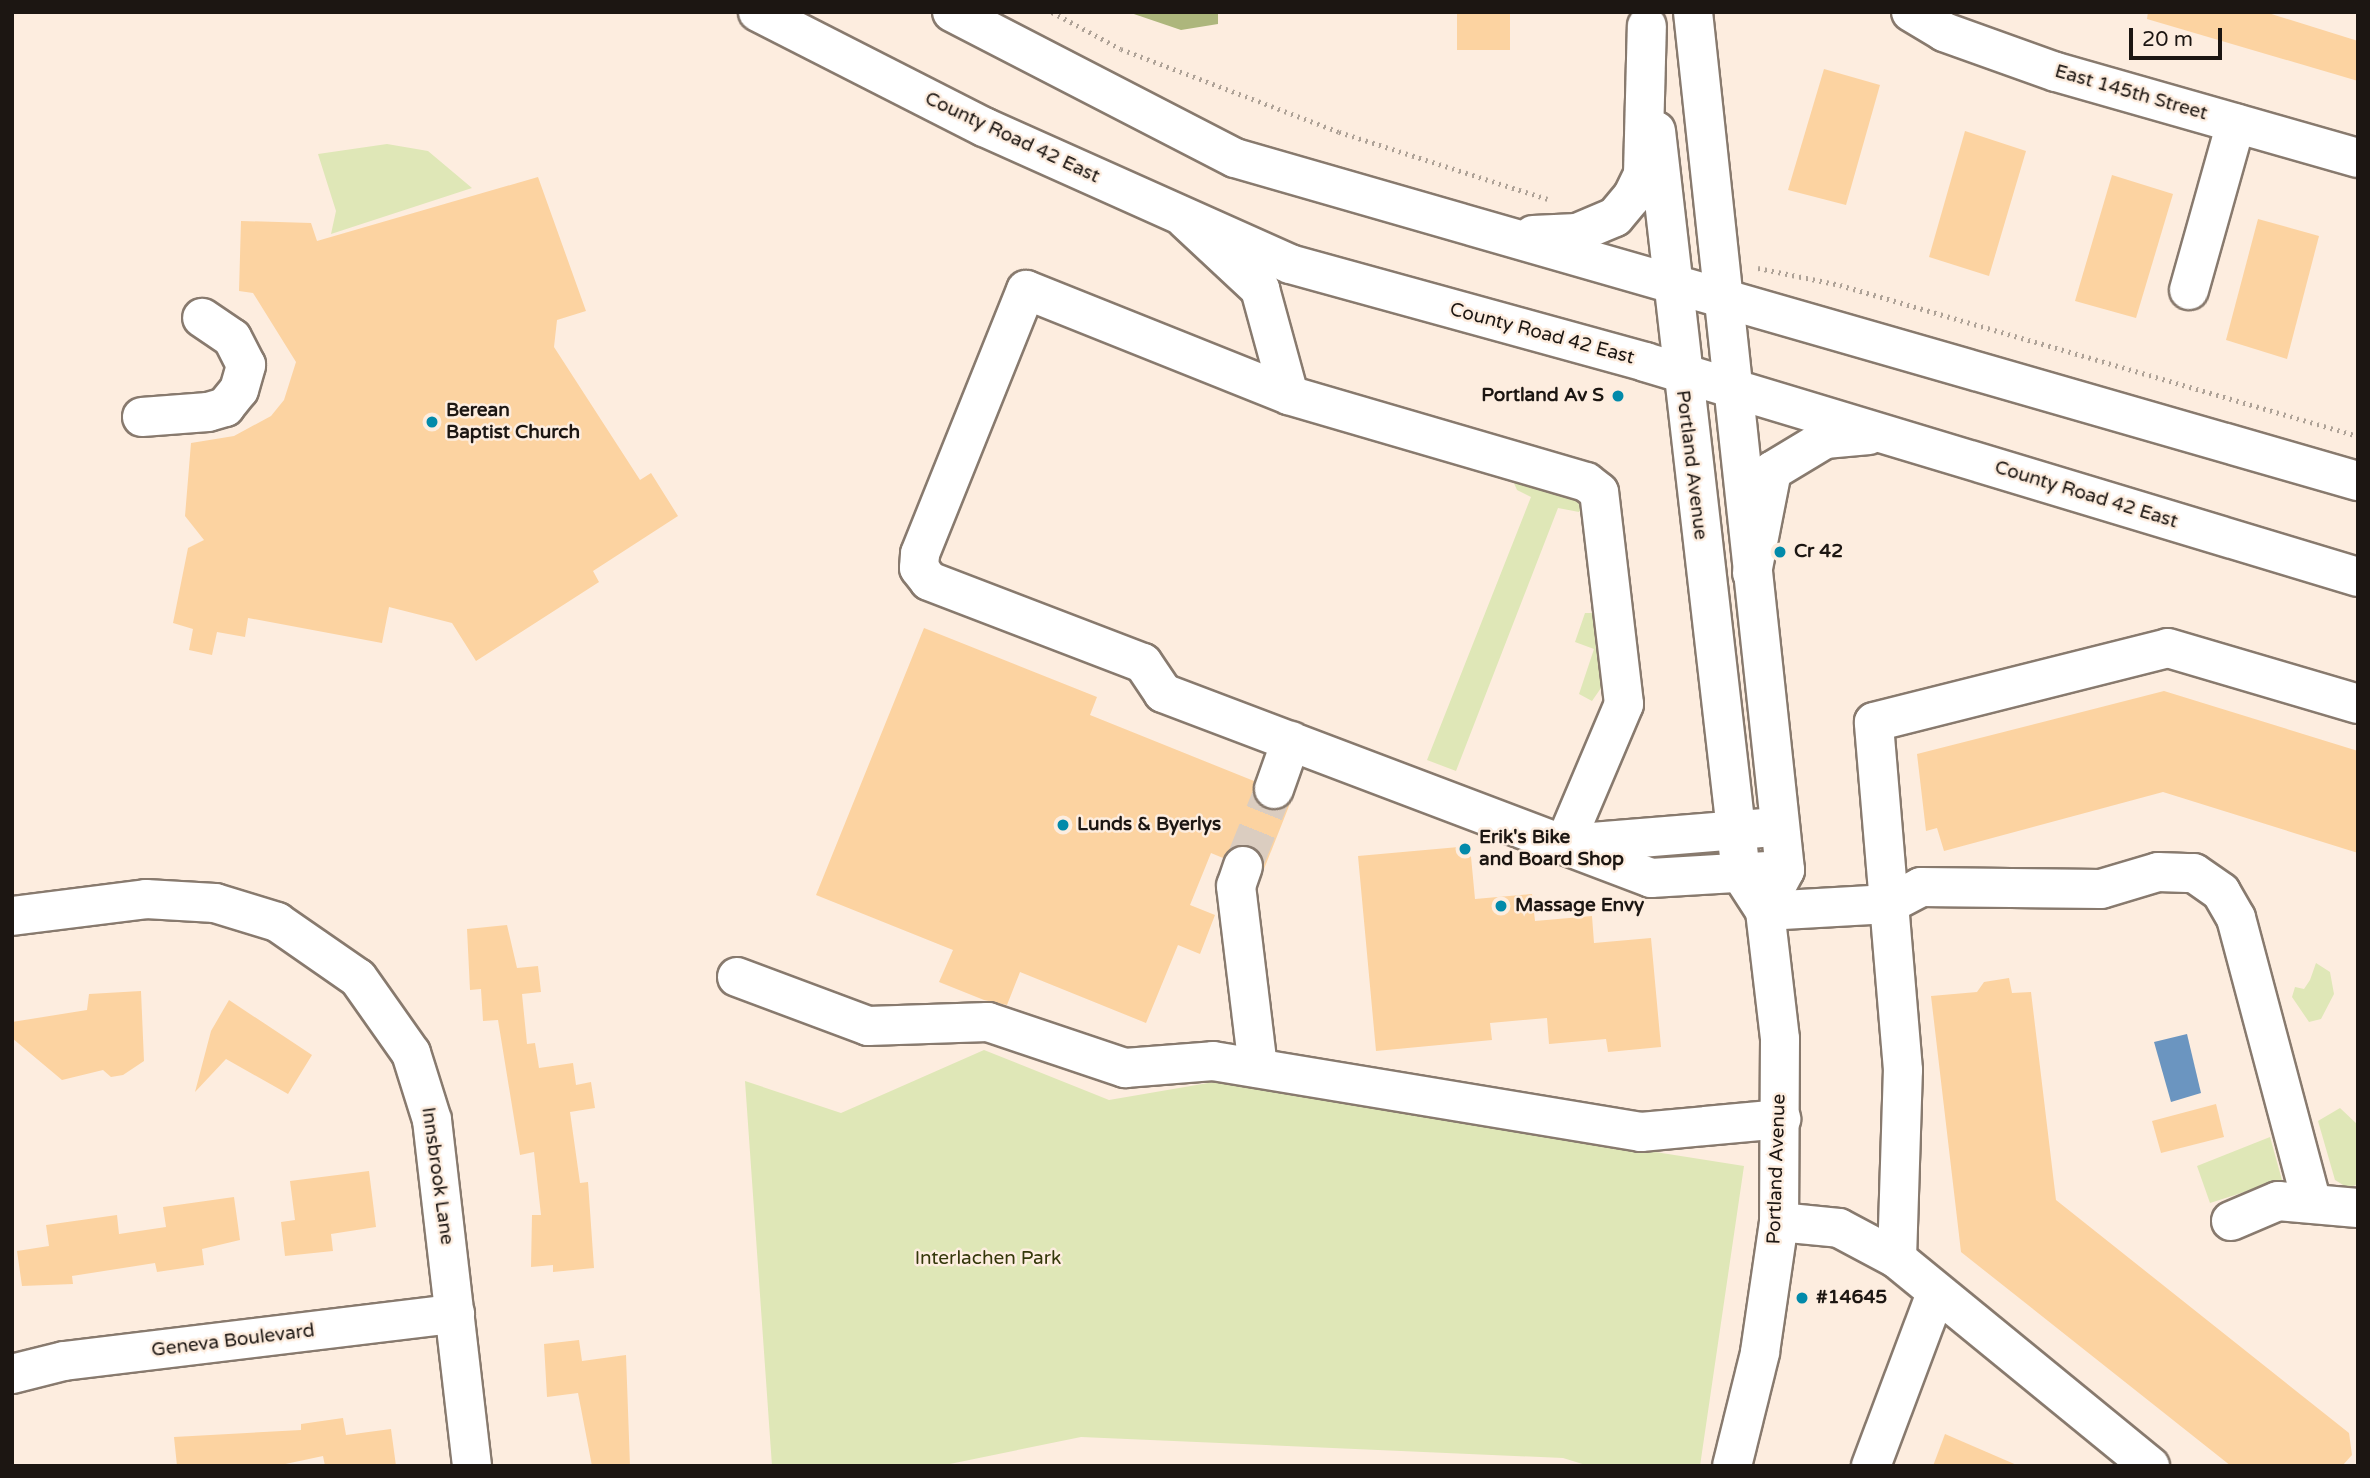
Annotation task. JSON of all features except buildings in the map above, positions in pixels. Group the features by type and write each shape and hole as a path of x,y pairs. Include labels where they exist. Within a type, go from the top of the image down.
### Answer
{"main road":[{"name":"County Road 42 East","path":"758,12 984,127 1290,264 1732,388 2358,577"},
{"path":"952,12 1235,158 1724,302 2358,481"},
{"path":"1693,12 1785,870 1765,911 1889,904 1921,887 2101,889 2158,872 2194,873 2221,892 2236,918 2311,1200"},
{"name":"East 145th Street","path":"1911,12 1944,32 2056,72 2358,158"},
{"path":"1492,232 1577,233 1615,217 1632,197 1643,174 1647,19"},
{"name":"Portland Avenue","path":"1647,19 1680,373 1741,874 1765,911 1780,1039 1779,1222 1760,1353 1732,1466"},
{"path":"2189,290 2235,123"},
{"path":"1181,216 1260,289 1289,395"},
{"path":"1565,843 1624,704 1599,492 1586,482 1289,395 1026,290 919,568 948,591 1143,663 1163,693 1565,843 1651,878 1785,870"},
{"path":"142,416 208,412 225,407 239,390 246,365 232,338 202,318"},
{"path":"1752,573 1772,471 1825,439 1886,435"},
{"path":"1896,1259 1903,1070 1874,722 2168,648 2358,704"},
{"path":"1275,789 1291,741"},
{"path":"1565,843 1780,826"},
{"path":"1243,866 1236,886 1258,1068"},
{"name":"Innsbrook Lane","path":"12,916 146,899 215,903 278,922 358,978 411,1053 432,1120 472,1466"},
{"path":"737,977 868,1026 988,1022 1125,1069 1213,1061 1641,1132 1781,1119"},
{"path":"2231,1221 2278,1201 2311,1200 2358,1208"},
{"path":"1779,1222 1839,1228 1896,1259 1935,1296 2150,1466"},
{"path":"1871,1466 1935,1296"},
{"name":"Geneva Boulevard","path":"12,1374 64,1361 455,1314"}],"path":[{"path":"1052,12 1121,49 1339,132 1557,201"},
{"path":"1758,268 1840,285 2358,436"}],"green space":[{"path":"1128,12 1218,12 1218,24 1181,30"},
{"path":"387,144 428,151 472,188 331,234 336,211 318,154"},
{"path":"1521,479 1582,500 1583,505 1579,512 1558,508 1456,771 1427,760 1531,497 1517,490 1513,481"},
{"path":"1585,613 1593,613 1601,688 1592,701 1579,694 1594,649 1575,642"},
{"path":"2316,963 2330,972 2334,994 2321,1019 2309,1022 2292,997 2295,987 2304,989"},
{"name":"Interlachen Park","path":"984,1050 1109,1100 1214,1082 1744,1166 1700,1466 1589,1466 1563,1458 1081,1437 940,1466 772,1466 745,1081 841,1113"},
{"path":"2340,1108 2358,1125 2358,1184 2348,1188 2335,1180 2318,1121"},
{"path":"2270,1137 2282,1180 2210,1203 2197,1166"}],"water":[{"path":"2187,1034 2201,1093 2171,1102 2154,1042"}],"tunnel":[{"path":"1243,866 1274,789"}],"place":[{"name":"Portland Av S","path":"1618,396"},
{"name":"Berean Baptist Church","path":"432,422"},
{"name":"Cr 42","path":"1780,552"},
{"name":"Lunds & Byerlys","path":"1063,825"},
{"name":"Erik's Bike and Board Shop","path":"1465,849"},
{"name":"Massage Envy","path":"1501,906"},
{"name":"#14645","path":"1802,1298"}]}
